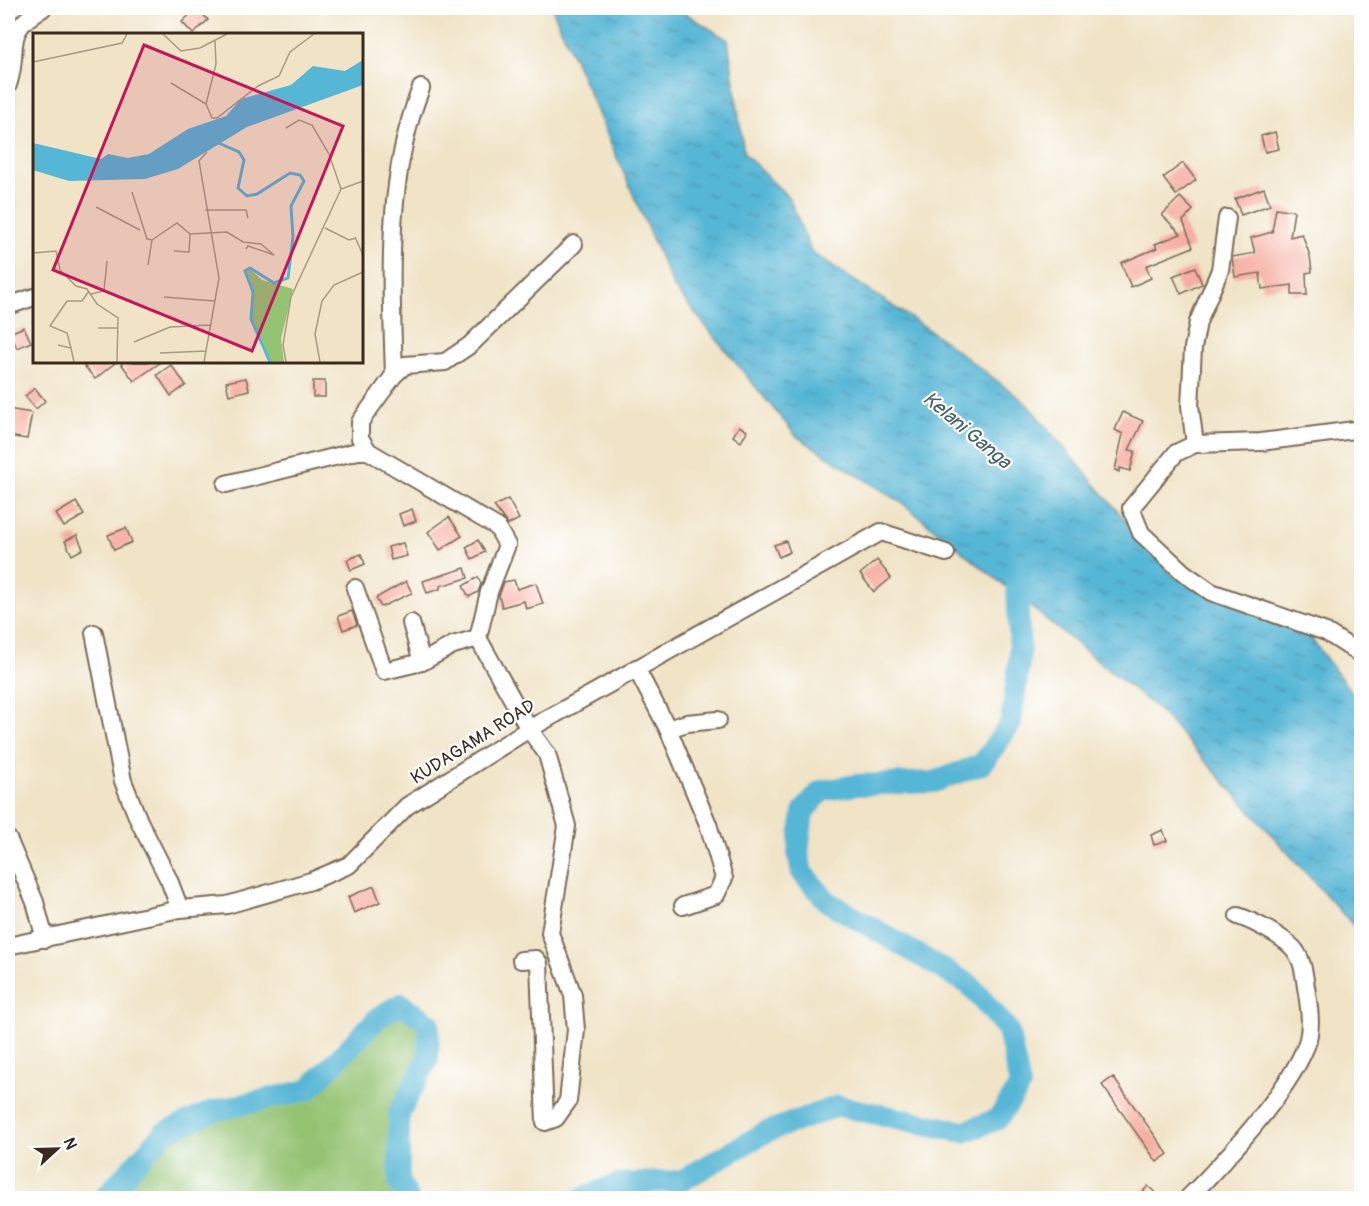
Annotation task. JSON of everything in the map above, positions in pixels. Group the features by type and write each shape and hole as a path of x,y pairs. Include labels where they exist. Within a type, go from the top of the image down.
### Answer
{"street":[{"path":"8,85 14,35 25,18 43,8"},
{"path":"394,375 392,225 409,120 421,88"},
{"path":"1195,444 1190,406 1193,348 1198,322 1220,270 1227,218"},
{"path":"521,960 536,959 539,963 545,1122 556,1118 568,1101 576,1030 573,995 550,933 567,826 547,754 529,729 478,638 489,592 507,545 497,527 368,451 360,438 360,422 394,375 405,365 445,362 470,345 574,243"},
{"path":"8,306 33,297"},
{"path":"1362,429 1261,442 1195,444 1176,453 1131,508 1141,533 1184,573 1211,592 1326,632 1362,656"},
{"path":"226,484 358,451 368,451"},
{"name":"KUDAGAMA ROAD","path":"8,946 180,909 227,905 311,881 349,865 407,806 529,729 881,532 946,552"},
{"path":"356,588 384,671 422,662 453,645 478,638"},
{"path":"411,622 422,662"},
{"path":"94,633 123,781 180,909"},
{"path":"636,668 668,729 708,824 724,878 716,895 683,906"},
{"path":"668,729 687,723 718,720"},
{"path":"8,839 35,902 45,939"},
{"path":"1188,1198 1244,1138 1288,1078 1306,1045 1311,1018 1304,967 1293,948 1250,920 1238,916"}],"green space":[{"path":"401,1013 422,1027 421,1057 391,1112 391,1183 399,1198 113,1198 168,1139 216,1118 312,1097 384,1022"}],"water":[{"name":"Kelani Ganga","path":"552,8 682,8 683,12 728,40 744,153 789,198 812,253 931,331 1025,402 1172,575 1295,617 1361,705 1361,934 1160,711 902,503 796,436 673,286"}],"building":[{"path":"197,8 208,20 194,33 182,22"},
{"path":"1275,132 1279,149 1265,152 1261,136"},
{"path":"1183,163 1196,180 1176,195 1163,178"},
{"path":"1264,188 1270,205 1241,215 1235,199"},
{"path":"1180,197 1193,210 1183,221 1193,247 1146,266 1151,278 1131,287 1121,263 1157,248 1155,244 1181,234 1162,215"},
{"path":"1276,208 1294,211 1290,237 1302,234 1310,256 1312,272 1306,273 1307,295 1292,295 1292,285 1262,289 1260,273 1235,277 1232,257 1255,253 1251,238 1272,232"},
{"path":"1195,267 1202,284 1181,294 1173,276"},
{"path":"24,327 31,342 17,348 10,333"},
{"path":"82,363 115,363 95,379"},
{"path":"121,363 160,363 134,381"},
{"path":"171,365 186,385 171,396 157,375"},
{"path":"246,378 249,390 229,395 226,382"},
{"path":"313,381 325,381 325,397 313,397"},
{"path":"35,388 45,401 36,409 25,396"},
{"path":"8,409 32,413 27,439 8,436"},
{"path":"1123,412 1143,421 1129,450 1135,451 1130,471 1120,468 1119,472 1115,470 1123,434 1115,430"},
{"path":"739,426 747,431 741,442 733,436"},
{"path":"508,499 519,519 508,525 494,506"},
{"path":"76,502 84,515 64,527 56,514"},
{"path":"412,509 416,521 403,526 399,514"},
{"path":"449,517 462,536 440,550 428,532"},
{"path":"126,528 132,542 114,550 108,535"},
{"path":"77,535 83,549 72,555 65,541"},
{"path":"478,540 485,552 472,559 466,547"},
{"path":"786,541 790,552 779,557 774,545"},
{"path":"403,543 407,556 391,560 388,547"},
{"path":"361,554 365,564 351,570 347,560"},
{"path":"877,560 891,578 874,592 860,574"},
{"path":"465,568 468,578 440,586 440,589 427,593 423,581"},
{"path":"478,577 481,584 478,592 469,597 463,586"},
{"path":"514,580 517,589 536,583 543,604 526,609 524,601 502,607 499,596 504,582"},
{"path":"406,581 412,593 381,607 376,598"},
{"path":"352,611 357,625 343,630 338,616"},
{"path":"1163,830 1167,841 1154,845 1151,835"},
{"path":"374,886 380,902 354,913 348,897"},
{"path":"1113,1077 1168,1154 1157,1162 1102,1085"},
{"path":"1148,1186 1161,1198 1137,1198"}],"waterway":[{"path":"583,1198 618,1184 681,1181 766,1132 838,1106 964,1132 998,1119 1020,1086 1008,1030 970,985 828,902 802,873 798,853 803,812 821,791 856,785 934,782 982,764 1011,723 1020,655 1016,565"},
{"path":"104,1198 164,1133 213,1111 308,1090 380,1016 401,1004 429,1023 428,1059 399,1113 399,1182 408,1198"}]}
